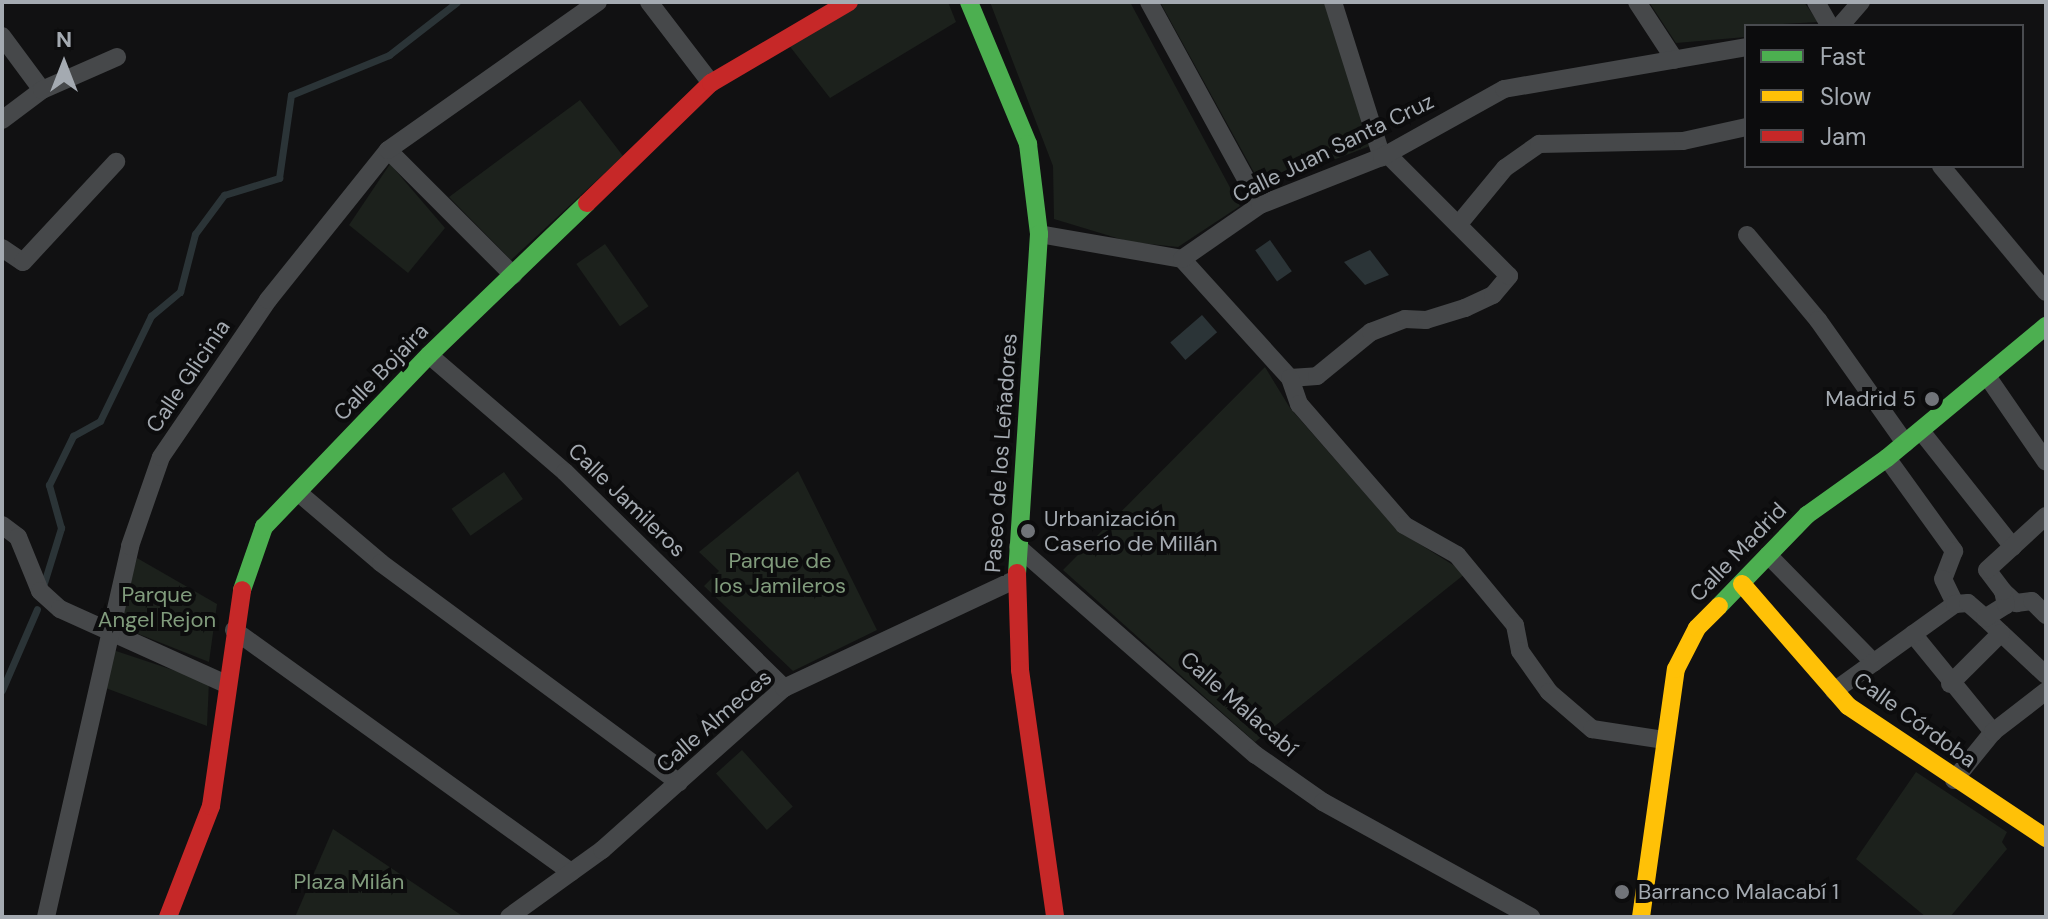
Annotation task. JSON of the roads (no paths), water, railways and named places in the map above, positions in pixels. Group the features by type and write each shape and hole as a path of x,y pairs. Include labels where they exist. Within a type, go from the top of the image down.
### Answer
{"street":[{"name":"Calle Glicinia","path":"46,917 109,630 143,498 161,457 268,300 388,150 598,2"},
{"path":"649,2 711,83"},
{"name":"Calle Bojaira","path":"168,917 211,806 236,608 264,527 300,494 429,355 711,83 849,2"},
{"name":"Paseo de los Leñadores","path":"969,2 1028,144 1039,234 1017,579 1020,670 1055,917"},
{"path":"1149,2 1260,205"},
{"path":"1290,378 1317,376 1371,332 1405,319 1426,320 1493,295 1509,276 1384,155 1333,2"},
{"path":"1637,2 1675,60"},
{"path":"1816,2 1829,24"},
{"path":"1842,24 1861,2"},
{"path":"2,36 42,90"},
{"name":"Calle Juan Santa Cruz","path":"1182,259 1260,205 1384,155 1504,89 1744,47"},
{"path":"2,120 42,90 117,57"},
{"path":"1458,225 1505,168 1539,144 1683,141 1744,127"},
{"path":"388,150 513,275"},
{"path":"2,248 23,262 116,162"},
{"path":"1943,168 2046,292"},
{"path":"1039,234 1182,259 1290,378 1299,404 1404,525 1457,555 1515,625 1520,651 1549,692 1592,729 1665,740"},
{"path":"1747,235 1818,320 1905,443"},
{"name":"Calle Madrid","path":"1641,917 1676,669 1697,628 1807,515 1887,458 2046,326"},
{"name":"Calle Jamileros","path":"429,355 565,472 784,688"},
{"path":"1987,376 2046,462"},
{"path":"1921,431 2013,547"},
{"path":"1887,458 1954,551 1943,579 1955,604"},
{"path":"300,494 381,563 679,783"},
{"path":"2,525 18,537 40,591 60,609 228,685"},
{"path":"2042,527 1987,570 2016,603 2032,601 2046,587"},
{"name":"Calle Malacabí","path":"1018,547 1256,755 1323,802 1531,917"},
{"path":"1768,555 1874,663"},
{"name":"Calle Almeces","path":"509,917 571,872 679,783 784,688 1017,579"},
{"name":"Calle Córdoba","path":"1742,584 1848,706 1954,780 2046,838"},
{"path":"1985,618 2006,605 2003,591"},
{"path":"2032,601 2046,615"},
{"path":"1834,691 1955,604 1968,603 2046,675"},
{"path":"234,630 571,872"},
{"path":"1950,684 2001,633"},
{"path":"1913,634 1950,684 1993,732"},
{"path":"1954,780 1993,732 2046,691"}],"waterway":[{"path":"44,583 61,528 49,485 73,436 100,421 151,316 180,292 195,234 224,195 279,178 291,95 389,55 457,2"},
{"path":"2,690 37,609"}],"place":[{"name":"Madrid 5","path":"1932,399"},
{"name":"Urbanización Caserío de Millán","path":"1028,531"},
{"name":"Barranco Malacabí 1","path":"1622,892"}],"park label":[{"name":"Parque de los Jamileros","path":"780,572"},
{"name":"Parque Angel Rejon","path":"157,606"},
{"name":"Plaza Milán","path":"349,882"}]}
